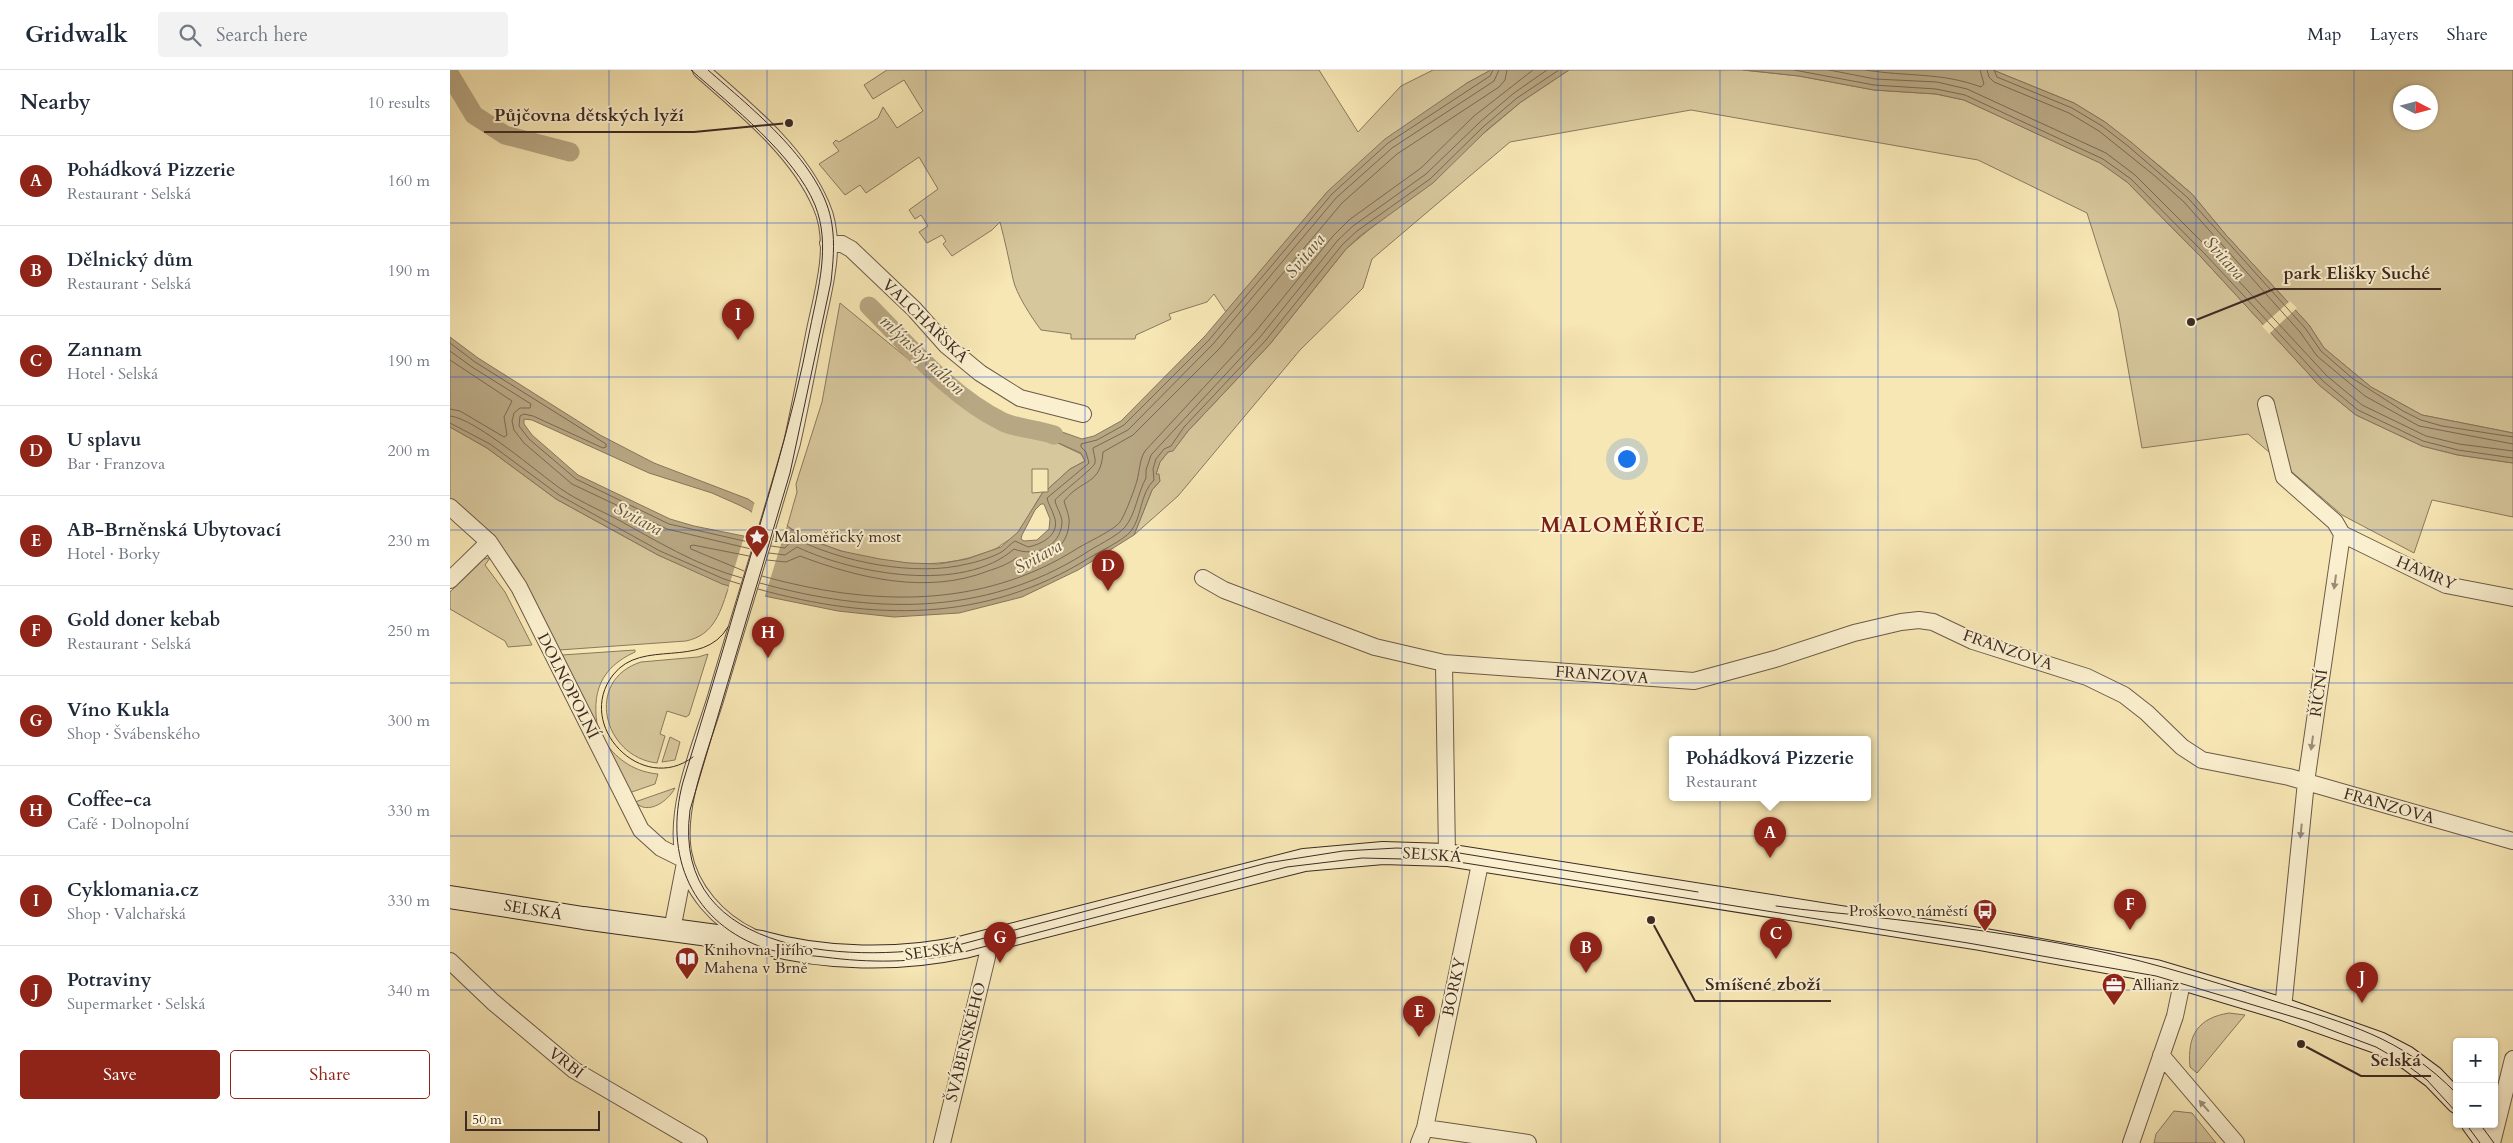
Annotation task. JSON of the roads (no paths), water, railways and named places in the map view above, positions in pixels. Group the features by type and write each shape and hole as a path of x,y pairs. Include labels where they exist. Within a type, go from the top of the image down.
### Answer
{"main road":[{"name":"SELSKÁ","path":"450,898 761,942 797,949 890,957 940,952 989,941 1258,870 1304,860 1383,853 1446,855 1481,859 1779,909 1980,939 2104,961 2183,978 2340,1028 2406,1057 2433,1076 2453,1098"},
{"path":"2476,1128 2487,1143"}],"street":[{"path":"701,70 770,134 793,160 822,206 827,225 828,243 825,280 802,398 779,487 685,804 682,831 686,860 699,891 718,914 735,928 761,942"},
{"name":"VALCHAŘSKÁ","path":"828,243 842,244 851,249 914,309 946,345 1001,387 1020,398 1083,414"},
{"path":"2266,404 2284,477 2336,522 2342,534"},
{"name":"DOLNOPOLNÍ","path":"450,508 489,542 519,587 641,830 661,848 686,860"},
{"name":"HAMRY","path":"2342,534 2446,585 2513,598"},
{"name":"ŘÍČNÍ","path":"2283,1009 2306,782 2342,534"},
{"path":"450,580 489,542"},
{"name":"FRANZOVA","path":"1203,578 1224,590 1375,646 1444,663 1694,681 1775,660 1854,633 1901,622 1919,620 1933,622 1973,641 2087,677 2124,695 2147,713 2182,747 2202,760 2289,777 2513,841"},
{"path":"1444,663 1446,855"},
{"name":"BORKY","path":"1419,1143 1425,1128 1481,859"},
{"path":"672,930 686,860"},
{"name":"ŠVÁBENSKÉHO","path":"942,1143 987,957 989,941"},
{"name":"VRBÍ","path":"450,960 493,1002 574,1070 699,1143"},
{"path":"2131,1143 2175,1016 2183,978"},
{"path":"2161,1055 2236,1143"},
{"path":"2492,1143 2513,1058"},
{"path":"1425,1128 1528,1143"}],"water":[{"name":"Svitava","path":"1491,70 1569,70 1521,102 1487,130 1433,183 1360,236 1346,249 1270,344 1188,431 1173,451 1168,452 1160,462 1156,474 1159,474 1160,481 1152,490 1134,535 1078,570 1022,597 959,613 894,617 838,611 769,597 722,584 658,555 556,499 487,448 450,427 450,337 478,358 600,435 654,463 748,499 805,538 841,551 909,563 939,564 967,559 1001,547 1018,532 1043,492 1048,492 1048,489 1070,469 1085,461 1081,453 1043,436 1030,435 1032,426 1045,426 1082,439 1094,436 1121,421 1205,336 1328,191 1385,139 1467,83","holes":["524,419 532,420 649,473 712,493 739,505 749,510 786,541 783,544 694,526 670,519 578,475 532,435 524,424","1041,504 1044,504 1050,519 1049,529 1037,540 1024,541 1021,539 1022,535 1035,510"]},
{"name":"Svitava","path":"1743,70 1993,70 2074,103 2105,122 2131,142 2192,194 2226,235 2309,325 2324,348 2371,387 2422,415 2513,433 2513,463 2458,455 2422,446 2356,415 2319,385 2201,257 2127,182 2100,163 1964,100 1936,94 1874,90 1799,76"}],"waterway":[{"name":"mlýnský náhon","path":"450,75 474,115 505,135 570,152"},
{"name":"mlýnský náhon","path":"869,306 915,354 965,399 1003,422 1054,435"}],"tram line":[{"path":"691,70 743,115 793,168 815,205 820,220 823,251 822,267 803,364 786,434 683,782 678,809 677,836 681,861 689,884 702,905 719,923 741,938 767,949 796,954 875,961 926,959 960,953 1287,867 1362,858 1446,860 1968,943 2156,976 2307,1021 2376,1047 2404,1063 2427,1080 2453,1109"},
{"path":"708,70 764,120 801,160 815,181 826,203 832,225 833,239 831,282 790,473 690,810 692,860 710,897 740,924 780,941 826,950 874,953 920,950 962,944 1267,863 1343,851 1397,848 1447,851 1698,892"},
{"path":"693,757 673,767 653,768 635,761 619,749 608,733 602,714 603,694 613,675 625,664 640,658 688,652 703,648 717,640 728,627"},
{"path":"1776,906 1920,922 2012,935 2086,948 2167,968 2326,1017 2372,1034 2415,1058 2453,1090"},
{"path":"2469,1128 2480,1143"},
{"path":"2483,1128 2494,1143"}],"place":[{"name":"Půjčovna dětských lyží","path":"789,123"},
{"name":"park Elišky Suché","path":"2191,322"},
{"name":"Cyklomania.cz","path":"738,340"},
{"name":"Maloměřický most","path":"757,558"},
{"name":"U splavu","path":"1108,591"},
{"name":"Coffee-ca","path":"768,658"},
{"name":"Pohádková Pizzerie","path":"1770,858"},
{"name":"Smíšené zboží","path":"1651,920"},
{"name":"Gold doner kebab","path":"2130,930"},
{"name":"Proškovo náměstí","path":"1985,932"},
{"name":"Zannam","path":"1776,959"},
{"name":"Víno Kukla","path":"1000,963"},
{"name":"Dělnický dům","path":"1586,973"},
{"name":"Knihovna Jiřího Mahena v Brně","path":"687,980"},
{"name":"Potraviny","path":"2362,1003"},
{"name":"Allianz","path":"2114,1006"},
{"name":"AB-Brněnská Ubytovací","path":"1419,1037"},
{"name":"Selská","path":"2301,1044"}],"district":[{"name":"MALOMĚŘICE","path":"1623,525"}]}
